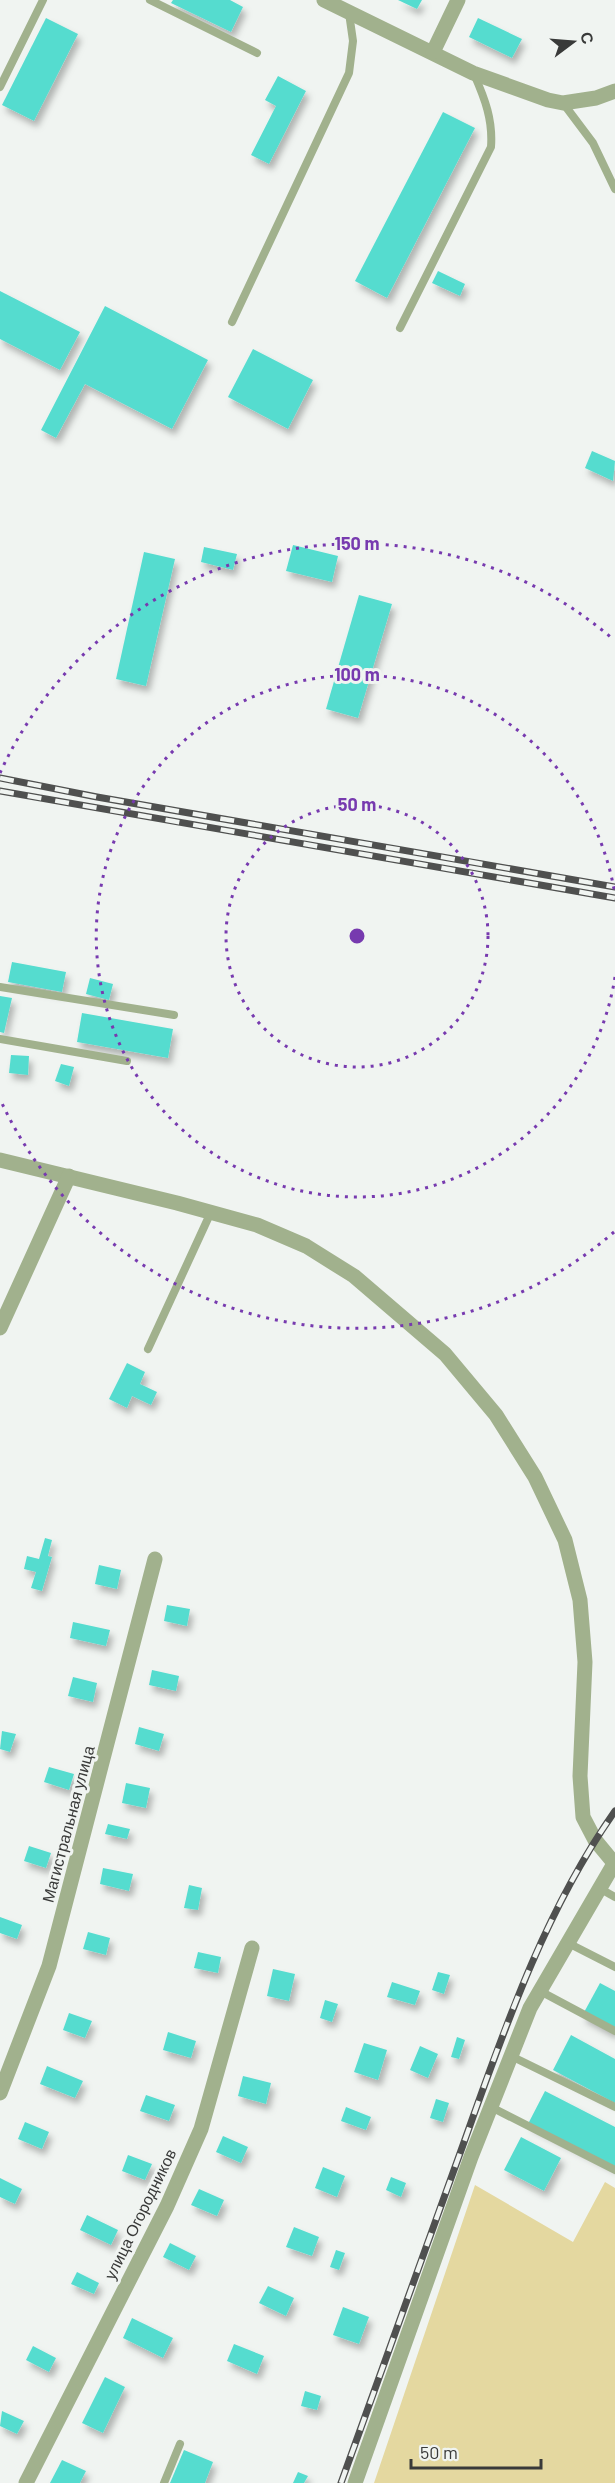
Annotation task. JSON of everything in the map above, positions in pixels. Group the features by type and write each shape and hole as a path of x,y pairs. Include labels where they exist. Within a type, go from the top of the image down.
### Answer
{"street":[{"path":"324,0 473,73 548,100 563,103 596,98 615,91"},
{"path":"433,52 459,0"},
{"path":"0,1160 257,1225 306,1246 354,1276 445,1354 496,1414 535,1477 565,1540 580,1600 585,1662 580,1776 582,1817 595,1840 614,1862 530,2008 471,2157 355,2483"},
{"path":"0,1328 69,1176"},
{"name":"Магистральная улица","path":"0,2093 49,1966 155,1559"},
{"name":"улица Огородников","path":"26,2483 167,2206 201,2128 252,1948"}],"lane":[{"path":"0,87 44,0"},
{"path":"150,0 257,53"},
{"path":"232,322 349,73 353,41 349,13"},
{"path":"400,328 491,147 493,129 487,103 473,73"},
{"path":"563,103 593,143 615,189"},
{"path":"0,987 174,1015"},
{"path":"0,1039 127,1061"},
{"path":"148,1349 211,1212"},
{"path":"599,1888 615,1897"},
{"path":"568,1943 615,1967"},
{"path":"540,1991 615,2031"},
{"path":"511,2056 615,2107"},
{"path":"490,2107 615,2170"},
{"path":"164,2483 180,2444"}],"shaded area":[{"path":"605,2182 615,2188 615,2483 374,2483 475,2185 573,2242"}],"building":[{"path":"173,0 230,0 243,7 231,32 171,3"},
{"path":"398,0 422,0 417,9"},
{"path":"46,18 78,34 34,121 2,105"},
{"path":"478,18 522,39 512,58 469,37"},
{"path":"278,76 306,91 269,164 251,155 276,106 265,100"},
{"path":"443,112 475,128 387,298 355,281"},
{"path":"438,271 465,284 460,296 432,283"},
{"path":"0,291 80,332 60,370 0,339"},
{"path":"105,306 208,360 172,429 85,384 56,438 41,430"},
{"path":"253,349 313,380 288,429 228,397"},
{"path":"592,451 615,461 613,481 585,468"},
{"path":"293,545 338,556 332,582 286,571"},
{"path":"204,547 237,554 233,570 201,562"},
{"path":"144,552 175,559 146,686 116,679"},
{"path":"359,595 392,604 358,718 326,709"},
{"path":"12,962 66,972 62,992 8,982"},
{"path":"90,978 113,984 109,1000 86,994"},
{"path":"0,996 12,998 4,1033 0,1032"},
{"path":"82,1013 173,1029 168,1058 77,1042"},
{"path":"11,1055 29,1056 28,1075 9,1073"},
{"path":"61,1064 74,1067 69,1086 55,1081"},
{"path":"127,1363 145,1372 140,1384 157,1392 151,1405 132,1396 127,1408 109,1399"},
{"path":"45,1538 52,1540 48,1556 52,1557 42,1591 31,1588 36,1572 24,1569 27,1556 39,1559"},
{"path":"99,1565 121,1570 117,1589 95,1584"},
{"path":"167,1605 190,1609 187,1626 164,1621"},
{"path":"73,1622 110,1630 106,1646 70,1638"},
{"path":"152,1670 179,1676 176,1691 149,1685"},
{"path":"73,1677 97,1683 93,1702 68,1696"},
{"path":"139,1727 164,1734 159,1751 135,1744"},
{"path":"2,1731 16,1734 10,1752 0,1749"},
{"path":"49,1767 74,1774 69,1790 44,1782"},
{"path":"126,1783 150,1788 146,1808 122,1803"},
{"path":"108,1824 130,1829 127,1839 105,1834"},
{"path":"29,1846 51,1853 46,1868 24,1861"},
{"path":"103,1868 133,1874 129,1891 100,1884"},
{"path":"189,1885 202,1888 198,1910 184,1908"},
{"path":"0,1917 22,1925 17,1939 0,1933"},
{"path":"88,1932 110,1938 106,1955 83,1949"},
{"path":"198,1952 221,1957 218,1973 194,1968"},
{"path":"273,1969 295,1974 289,2001 267,1996"},
{"path":"438,1972 450,1975 444,1994 432,1990"},
{"path":"392,1982 420,1991 415,2005 387,1997"},
{"path":"600,1983 615,1991 615,2034 582,2016"},
{"path":"325,2000 338,2004 332,2022 320,2018"},
{"path":"69,2013 92,2021 85,2038 63,2030"},
{"path":"168,2032 196,2041 191,2058 163,2050"},
{"path":"571,2035 615,2059 615,2103 553,2070"},
{"path":"457,2037 465,2040 459,2059 451,2057"},
{"path":"364,2043 387,2050 378,2080 354,2072"},
{"path":"420,2046 438,2054 428,2078 410,2070"},
{"path":"47,2066 83,2081 75,2098 40,2084"},
{"path":"243,2076 271,2083 266,2104 238,2096"},
{"path":"545,2091 615,2127 615,2168 528,2124"},
{"path":"146,2095 175,2105 169,2121 140,2111"},
{"path":"436,2099 449,2103 443,2122 430,2118"},
{"path":"346,2107 371,2117 366,2130 341,2121"},
{"path":"25,2122 49,2132 42,2149 18,2139"},
{"path":"223,2136 248,2147 241,2163 216,2152"},
{"path":"521,2137 561,2158 544,2191 504,2170"},
{"path":"128,2155 152,2164 145,2180 122,2171"},
{"path":"323,2167 345,2176 337,2197 315,2188"},
{"path":"391,2177 406,2183 401,2197 386,2190"},
{"path":"0,2178 22,2189 15,2204 0,2197"},
{"path":"199,2189 224,2200 217,2216 191,2205"},
{"path":"87,2215 118,2230 111,2245 80,2230"},
{"path":"294,2227 319,2237 312,2256 286,2247"},
{"path":"170,2243 196,2256 189,2270 163,2257"},
{"path":"336,2250 345,2253 339,2270 330,2267"},
{"path":"77,2272 99,2283 94,2294 71,2284"},
{"path":"268,2286 294,2298 286,2316 259,2303"},
{"path":"343,2307 369,2317 359,2344 333,2335"},
{"path":"132,2318 173,2338 163,2358 123,2338"},
{"path":"234,2344 264,2356 257,2374 227,2361"},
{"path":"33,2346 56,2358 49,2372 26,2360"},
{"path":"105,2377 125,2387 103,2433 82,2423"},
{"path":"305,2391 321,2396 317,2410 301,2406"},
{"path":"2,2411 24,2421 17,2434 0,2426"},
{"path":"184,2450 213,2462 205,2483 170,2483"},
{"path":"62,2460 86,2471 80,2483 50,2483"},
{"path":"298,2472 308,2476 304,2483 293,2483"}],"railway":[{"path":"0,778 615,887"},
{"path":"0,791 615,898"},
{"path":"341,2483 510,2015 567,1890 615,1811"}]}
